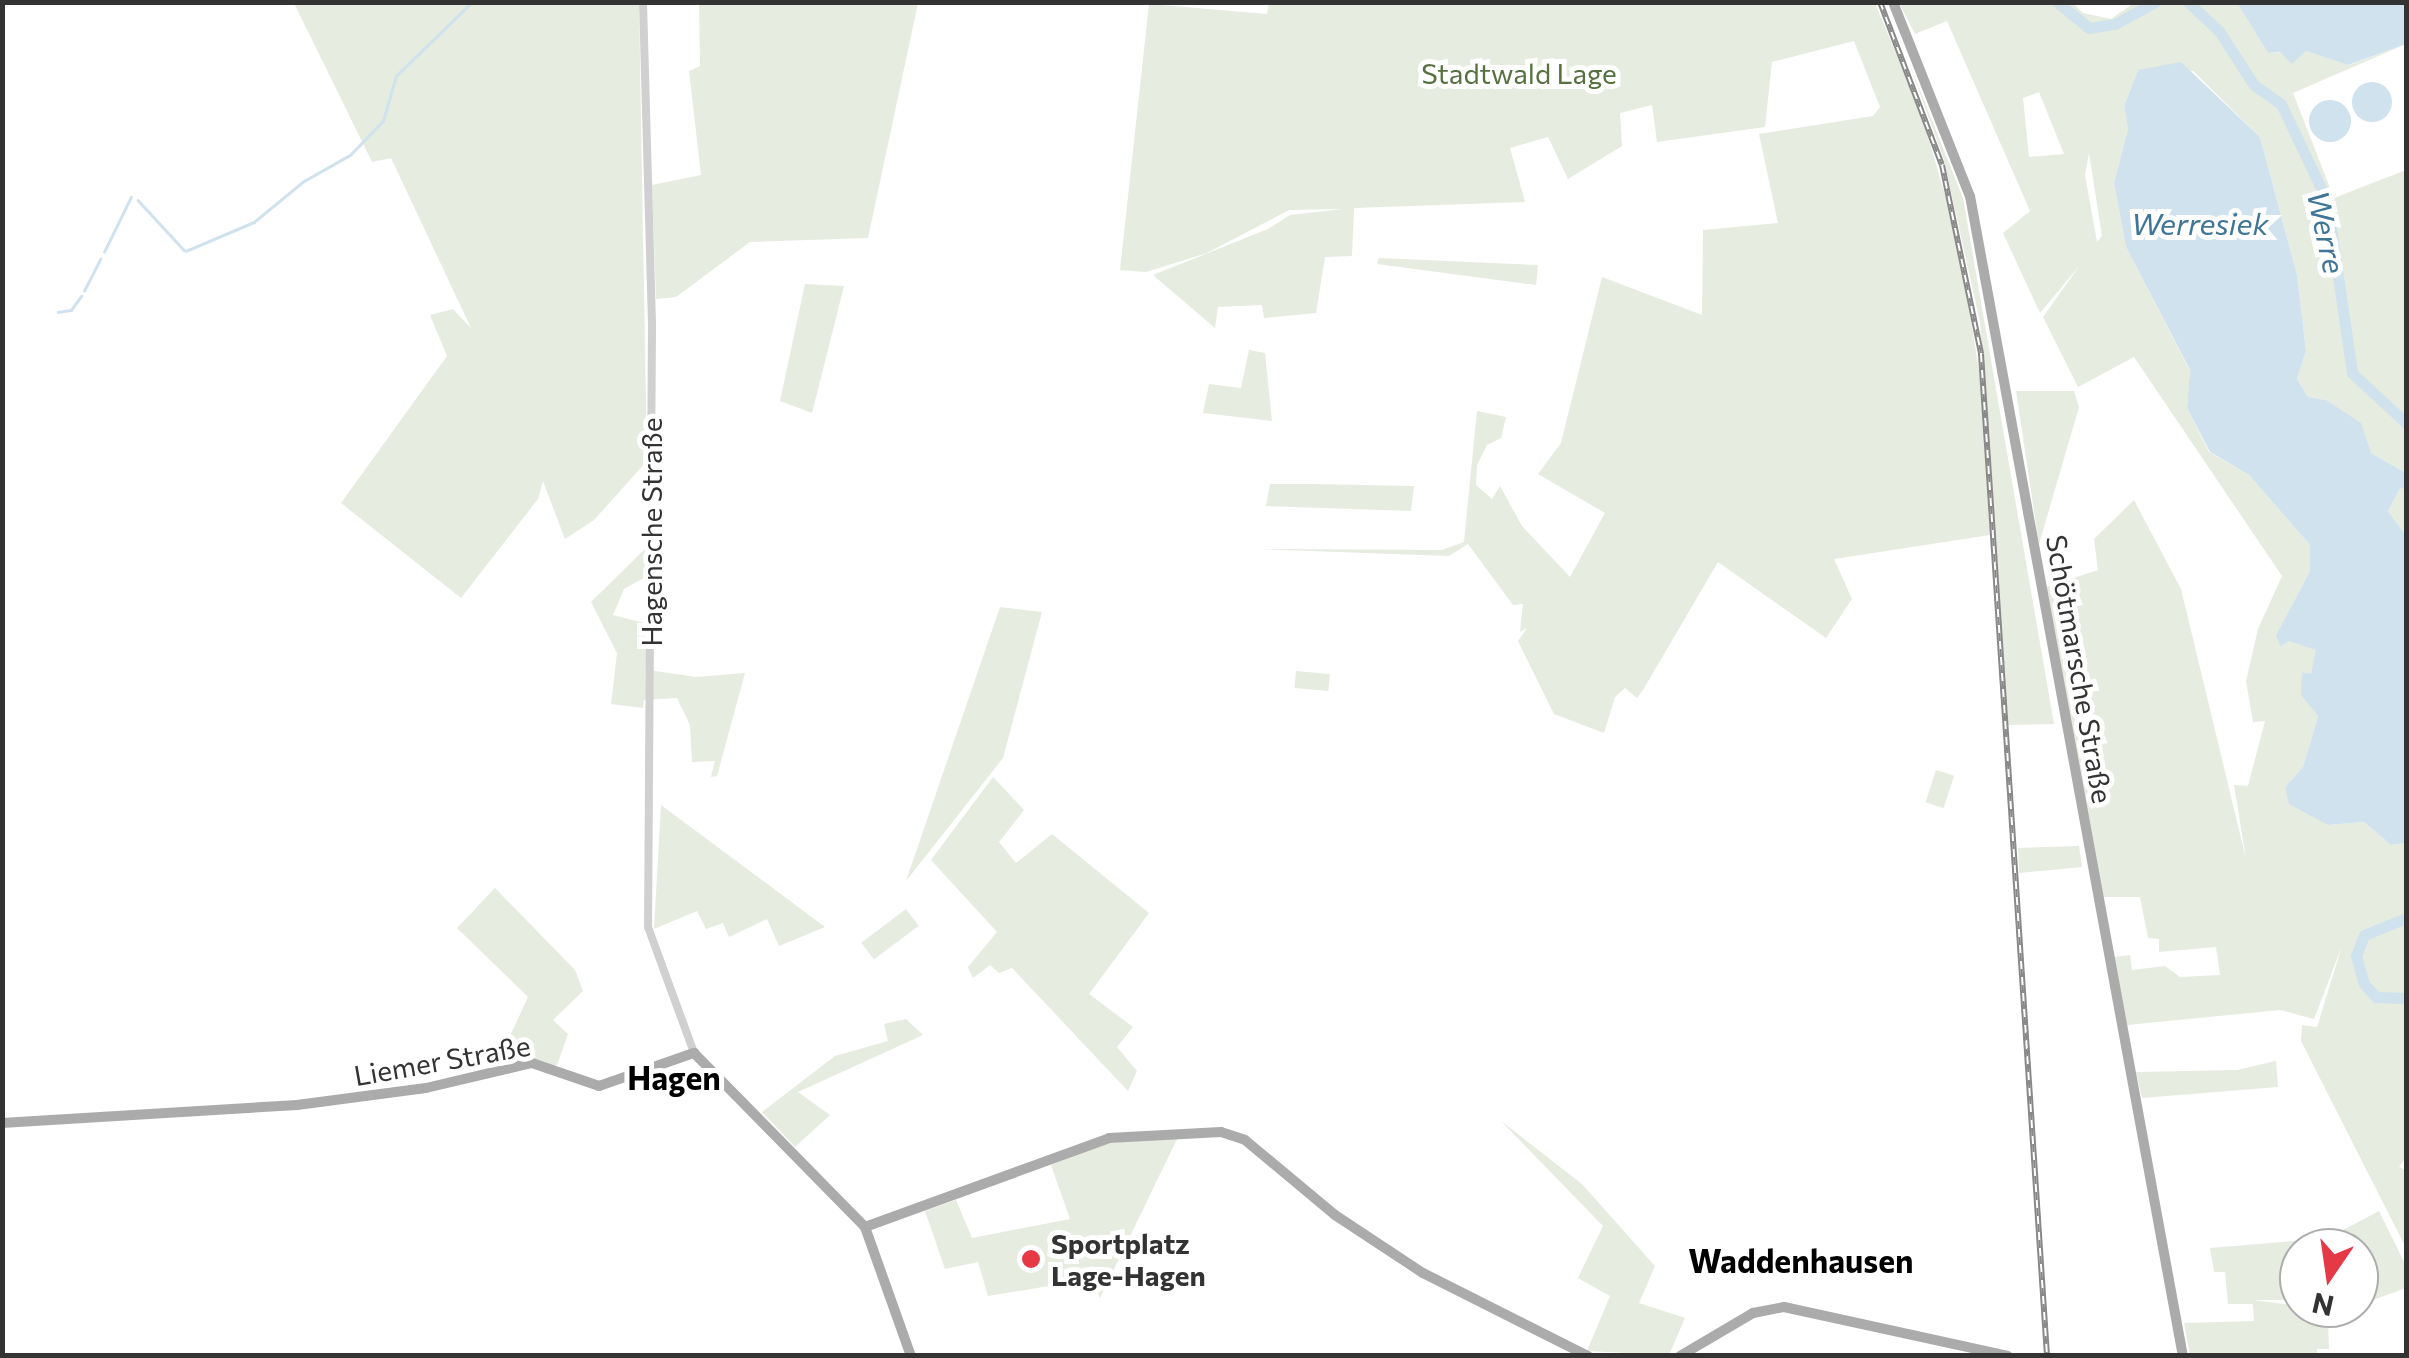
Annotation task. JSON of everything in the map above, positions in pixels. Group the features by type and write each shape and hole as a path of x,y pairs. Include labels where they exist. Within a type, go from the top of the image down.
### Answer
{"main road":[{"name":"Schötmarsche Straße","path":"1893,2 1970,196 2183,1356"},
{"name":"Liemer Straße","path":"2,1123 296,1105 426,1088 532,1064 599,1086 694,1053"},
{"path":"694,1053 864,1227 911,1356"},
{"path":"864,1227 1109,1138 1221,1132 1244,1140 1335,1215 1423,1273 1588,1356"},
{"path":"1680,1356 1753,1313 1784,1307 2008,1356"}],"street":[{"name":"Hagensche Straße","path":"643,2 652,326 648,926 694,1053"}],"green space":[{"name":"Stadtwald Lage","path":"1269,2 1875,3 1921,113 1958,239 1980,377 1990,535 1834,559 1852,599 1826,638 1718,562 1637,698 1625,688 1615,697 1604,733 1554,714 1518,641 1527,628 1520,632 1523,604 1513,605 1468,544 1449,556 1258,549 1442,550 1464,542 1477,411 1506,417 1501,438 1487,445 1477,465 1476,485 1492,499 1500,486 1522,526 1570,577 1605,513 1538,474 1561,443 1602,277 1702,315 1703,230 1778,223 1759,134 1873,116 1880,107 1854,41 1772,62 1765,127 1657,142 1652,105 1620,113 1622,146 1568,179 1548,137 1510,148 1525,202 1354,208 1352,256 1325,257 1316,313 1264,318 1262,305 1218,307 1215,328 1153,275 1268,229 1290,215 1343,209 1289,210 1207,253 1146,272 1120,270 1149,4 1267,14"},
{"path":"294,3 639,3 647,461 594,520 565,539 543,481 538,499 461,598 341,503 447,356 430,315 453,309 471,328 391,158 372,162"},
{"path":"699,3 918,3 868,238 750,242 676,297 656,299 652,185 701,175 689,71 700,66"},
{"path":"1899,3 2073,3 2083,13 2111,19 2134,3 2237,3 2268,53 2306,51 2349,65 2406,44 2293,93 2334,198 2406,170 2406,473 2371,453 2326,400 2308,397 2297,379 2306,351 2297,275 2260,137 2193,71 2138,70 2124,106 2128,129 2114,183 2126,247 2190,371 2187,408 2209,452 2249,475 2310,545 2310,571 2276,635 2317,649 2311,675 2303,672 2318,716 2303,767 2285,787 2328,825 2364,822 2391,845 2406,843 2406,1157 2399,1167 2406,1170 2406,1248 2301,1041 2302,1025 2317,1027 2342,946 2314,1019 2280,1010 2127,1025 2114,957 2130,955 2132,970 2165,966 2180,977 2220,975 2216,947 2159,952 2159,939 2148,938 2140,897 2103,897 2046,587 2098,570 2094,539 2134,500 2181,589 2246,859 2234,785 2248,786 2265,721 2253,722 2246,681 2258,629 2282,576 2134,357 2078,387 2043,317 2080,265 2040,313 2003,233 2030,211 1947,21 1915,34","holes":["2039,92 2064,154 2029,157 2023,98","2089,153 2102,236 2097,242 2085,175"]},
{"path":"1908,60 1963,198 2054,724 2008,725 1980,322 1944,160"},
{"path":"1379,258 1538,265 1536,285 1377,264"},
{"path":"805,284 844,286 812,413 780,401"},
{"path":"1249,350 1265,353 1272,421 1203,413 1209,384 1241,388"},
{"path":"2016,391 2074,391 2079,407 2039,544"},
{"path":"1270,484 1414,486 1411,511 1266,506"},
{"path":"2400,487 2406,489 2406,536 2388,511"},
{"path":"648,546 649,575 624,589 613,615 648,624 648,670 696,677 745,673 717,776 711,777 715,761 692,762 690,725 677,698 644,700 643,708 611,704 617,653 591,602"},
{"path":"1000,607 1042,612 1003,758 906,881"},
{"path":"1296,671 1330,674 1328,691 1295,688"},
{"path":"1936,770 1954,776 1944,808 1925,802"},
{"path":"993,777 1024,810 999,842 1016,863 1052,834 1149,913 1089,994 1133,1027 1117,1047 1137,1071 1128,1091 1012,968 999,973 990,965 973,978 968,967 997,932 931,860"},
{"path":"661,805 825,927 779,946 767,919 729,937 723,923 706,929 697,911 654,929"},
{"path":"2079,846 2082,867 2019,873 2018,848"},
{"path":"495,888 575,970 583,991 553,1020 568,1034 557,1065 495,1068 528,997 457,928"},
{"path":"906,909 919,926 874,959 861,943"},
{"path":"906,1019 923,1035 798,1092 830,1115 795,1147 762,1112 835,1056 888,1041 884,1024"},
{"path":"2276,1061 2278,1087 2142,1098 2136,1072 2237,1070"},
{"path":"1501,1121 1582,1184 1655,1266 1639,1303 1685,1318 1669,1355 1587,1351 1610,1296 1578,1278 1603,1226"},
{"path":"1179,1135 1100,1298 1091,1279 988,1296 978,1262 945,1269 925,1211 956,1200 972,1238 1070,1219 1051,1165 1103,1144"},
{"path":"2379,1211 2406,1266 2406,1288 2379,1298 2379,1228 2347,1228"},
{"path":"2279,1242 2279,1300 2253,1300 2279,1303 2279,1328 2328,1328 2329,1349 2317,1349 2317,1356 2190,1355 2184,1323 2254,1321 2253,1304 2228,1304 2225,1272 2214,1272 2210,1248"}],"water":[{"path":"2237,3 2406,3 2406,44 2348,65 2306,51 2292,64 2280,52 2268,53"},
{"name":"Werresiek","path":"2181,62 2260,137 2297,275 2306,351 2297,379 2308,397 2326,400 2361,423 2371,453 2406,473 2406,489 2400,488 2388,511 2406,536 2406,843 2391,845 2364,822 2328,825 2289,804 2285,787 2303,767 2318,716 2301,695 2302,672 2311,674 2316,650 2289,641 2280,646 2276,635 2310,571 2310,545 2249,475 2210,452 2187,408 2190,370 2126,247 2114,183 2128,129 2124,106 2138,70"},
{"path":"2372,82 2386,88 2392,102 2386,116 2372,122 2358,116 2352,102 2358,88"},
{"path":"2330,100 2345,106 2351,121 2345,136 2330,142 2315,136 2309,121 2315,106"}],"waterway":[{"path":"186,251 254,222 304,181 350,155 383,121 396,76 472,2"},
{"name":"Werre","path":"2057,2 2089,28 2115,24 2155,2"},
{"name":"Werre","path":"2188,2 2219,31 2254,85 2281,104 2327,201 2352,373 2406,423"},
{"path":"104,252 131,197"},
{"path":"138,200 184,250"},
{"path":"84,291 100,259"},
{"path":"58,312 71,310 81,296"},
{"name":"Werre","path":"2406,918 2364,935 2356,956 2364,984 2376,997 2406,998"}],"railway":[{"path":"1880,2 1942,165 1981,354 2047,1356"}],"place":[{"name":"Sportplatz Lage-Hagen","path":"1031,1259"}],"district":[{"name":"Hagen","path":"674,1077"},
{"name":"Waddenhausen","path":"1801,1260"}]}
